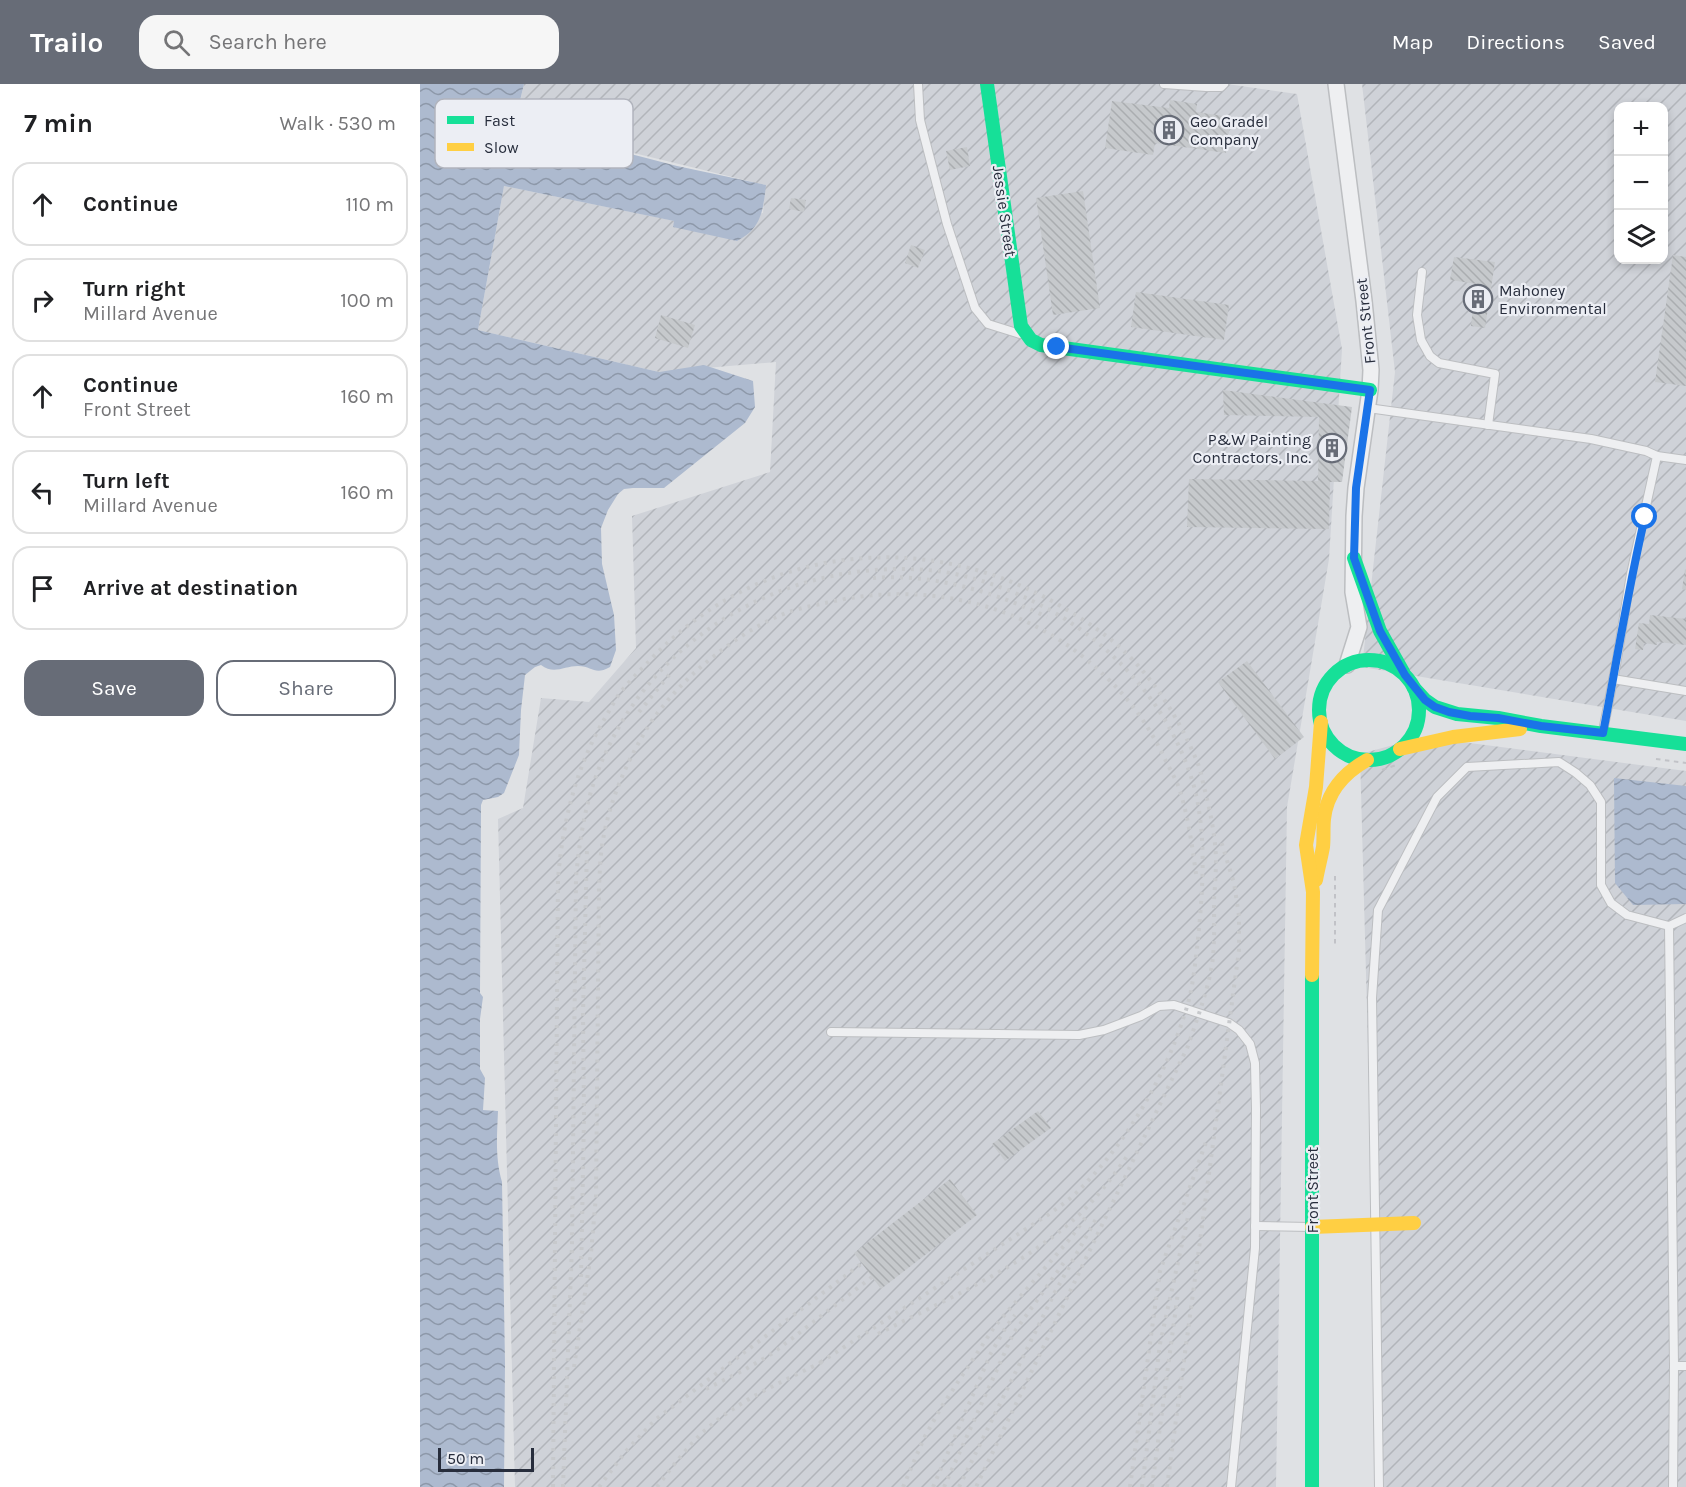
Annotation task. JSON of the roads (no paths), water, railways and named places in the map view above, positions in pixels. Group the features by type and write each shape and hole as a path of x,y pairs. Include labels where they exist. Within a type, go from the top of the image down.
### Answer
{"street":[{"name":"Jessie Street","path":"987,84 1021,326 1027,336"},
{"name":"Front Street","path":"1336,84 1371,370 1368,408 1356,488 1353,592 1359,627 1347,665"},
{"path":"1027,336 1041,345 1370,390"},
{"name":"Front Street","path":"1354,558 1380,631 1405,675"},
{"path":"1541,726 1453,737 1400,749 1385,757 1367,760 1351,756 1337,748 1328,738 1321,722 1319,706 1323,691 1334,675 1347,665 1363,660 1379,661 1395,667 1430,703 1449,712 1686,744"},
{"path":"1400,749 1412,736 1418,721 1419,704 1414,688"},
{"name":"Front Street","path":"1312,1487 1313,892 1306,845 1316,787 1321,722"},
{"name":"Front Street","path":"1313,892 1323,847 1324,818 1328,801 1342,778 1367,760"},
{"path":"1312,1227 1414,1223"}],"lane":[{"path":"918,84 920,120 947,224 975,308 988,324 1027,336"},
{"path":"1164,84 1206,87 1221,87 1224,84"},
{"path":"1422,272 1417,315 1421,340 1430,356 1439,363 1495,374 1488,425"},
{"path":"1368,408 1591,439 1646,451 1657,456 1686,460"},
{"path":"1603,733 1631,574 1657,456"},
{"path":"1613,680 1686,691"},
{"path":"1379,1487 1372,998 1377,910 1437,797 1467,767 1559,762 1590,785 1600,802 1601,885 1611,903 1627,915 1669,926 1686,918"},
{"path":"1669,926 1674,1366 1673,1487"},
{"path":"831,1032 1079,1035 1104,1030 1159,1006 1174,1005 1229,1023 1239,1030 1250,1044 1255,1063 1255,1248 1231,1487"},
{"path":"1255,1226 1312,1227"},
{"path":"1674,1366 1686,1366"}],"water":[{"path":"420,84 524,84 520,99 435,99 435,168 633,168 633,155 766,185 762,210 752,230 737,241 673,227 674,221 504,186 478,330 659,372 704,365 753,381 755,407 745,423 664,488 624,489 618,494 601,528 602,564 614,615 616,650 610,667 600,671 583,666 555,670 541,665 525,675 519,755 504,793 498,797 483,800 481,805 480,993 483,997 480,1019 480,1069 485,1078 483,1110 498,1111 497,1155 502,1182 505,1363 504,1487 420,1487"},
{"path":"1614,778 1686,786 1686,904 1633,905 1615,883"}],"railway":[{"path":"553,1487 558,878 567,815 586,756 620,693 653,657 697,619 745,590 796,570 849,559 904,558 958,565 1012,582 1064,608 1104,634 1124,651 1161,695 1190,746 1201,772 1215,849 1212,965 1205,996 1188,1046 976,1487"},
{"path":"563,1487 572,1244 576,878 585,814 599,767 631,707 663,668 700,635 742,608 788,588 836,575 887,569 938,571 971,578 1004,589 1065,619 1087,634 1126,669 1159,711 1184,758 1193,783 1200,821 1202,880 1193,977 1188,1004 1177,1036 1156,1083 1114,1150 1077,1192 1049,1214 818,1364"},
{"path":"873,578 917,578 962,586 1006,600 1047,617"},
{"path":"574,1367 591,1253 596,1196 601,851 613,800 623,774 647,728 679,688 715,655 749,631 773,618 813,605 863,596 897,594 962,600 1025,621 1054,637 1095,667 1118,689 1147,726 1179,788 1187,819 1196,874"},
{"path":"639,712 673,670"},
{"path":"1167,1487 1239,950 1239,916 1234,883 1220,838"},
{"path":"581,1277 587,848"},
{"path":"1130,1487 1160,1271 1206,1142"},
{"path":"878,1334 978,1284 1050,1239 1087,1206 1128,1155"},
{"path":"1142,1487 1160,1344 1189,1212"},
{"path":"903,1487 924,1438 942,1406 995,1326 1069,1240 1089,1213"},
{"path":"959,1487 1055,1292 1096,1219"},
{"path":"944,1487 1013,1334 1065,1261"},
{"path":"599,1487 626,1451 655,1420 861,1264"},
{"path":"706,1389 773,1353 872,1277"},
{"path":"1152,1487 1178,1292"},
{"path":"933,1487 991,1353 1015,1315"},
{"path":"657,1487 689,1446 715,1422 760,1393 824,1361"}],"place":[{"name":"Geo Gradel Company","path":"1169,130"},
{"name":"Mahoney Environmental","path":"1478,299"},
{"name":"P&W Painting Contractors, Inc.","path":"1332,448"}]}
